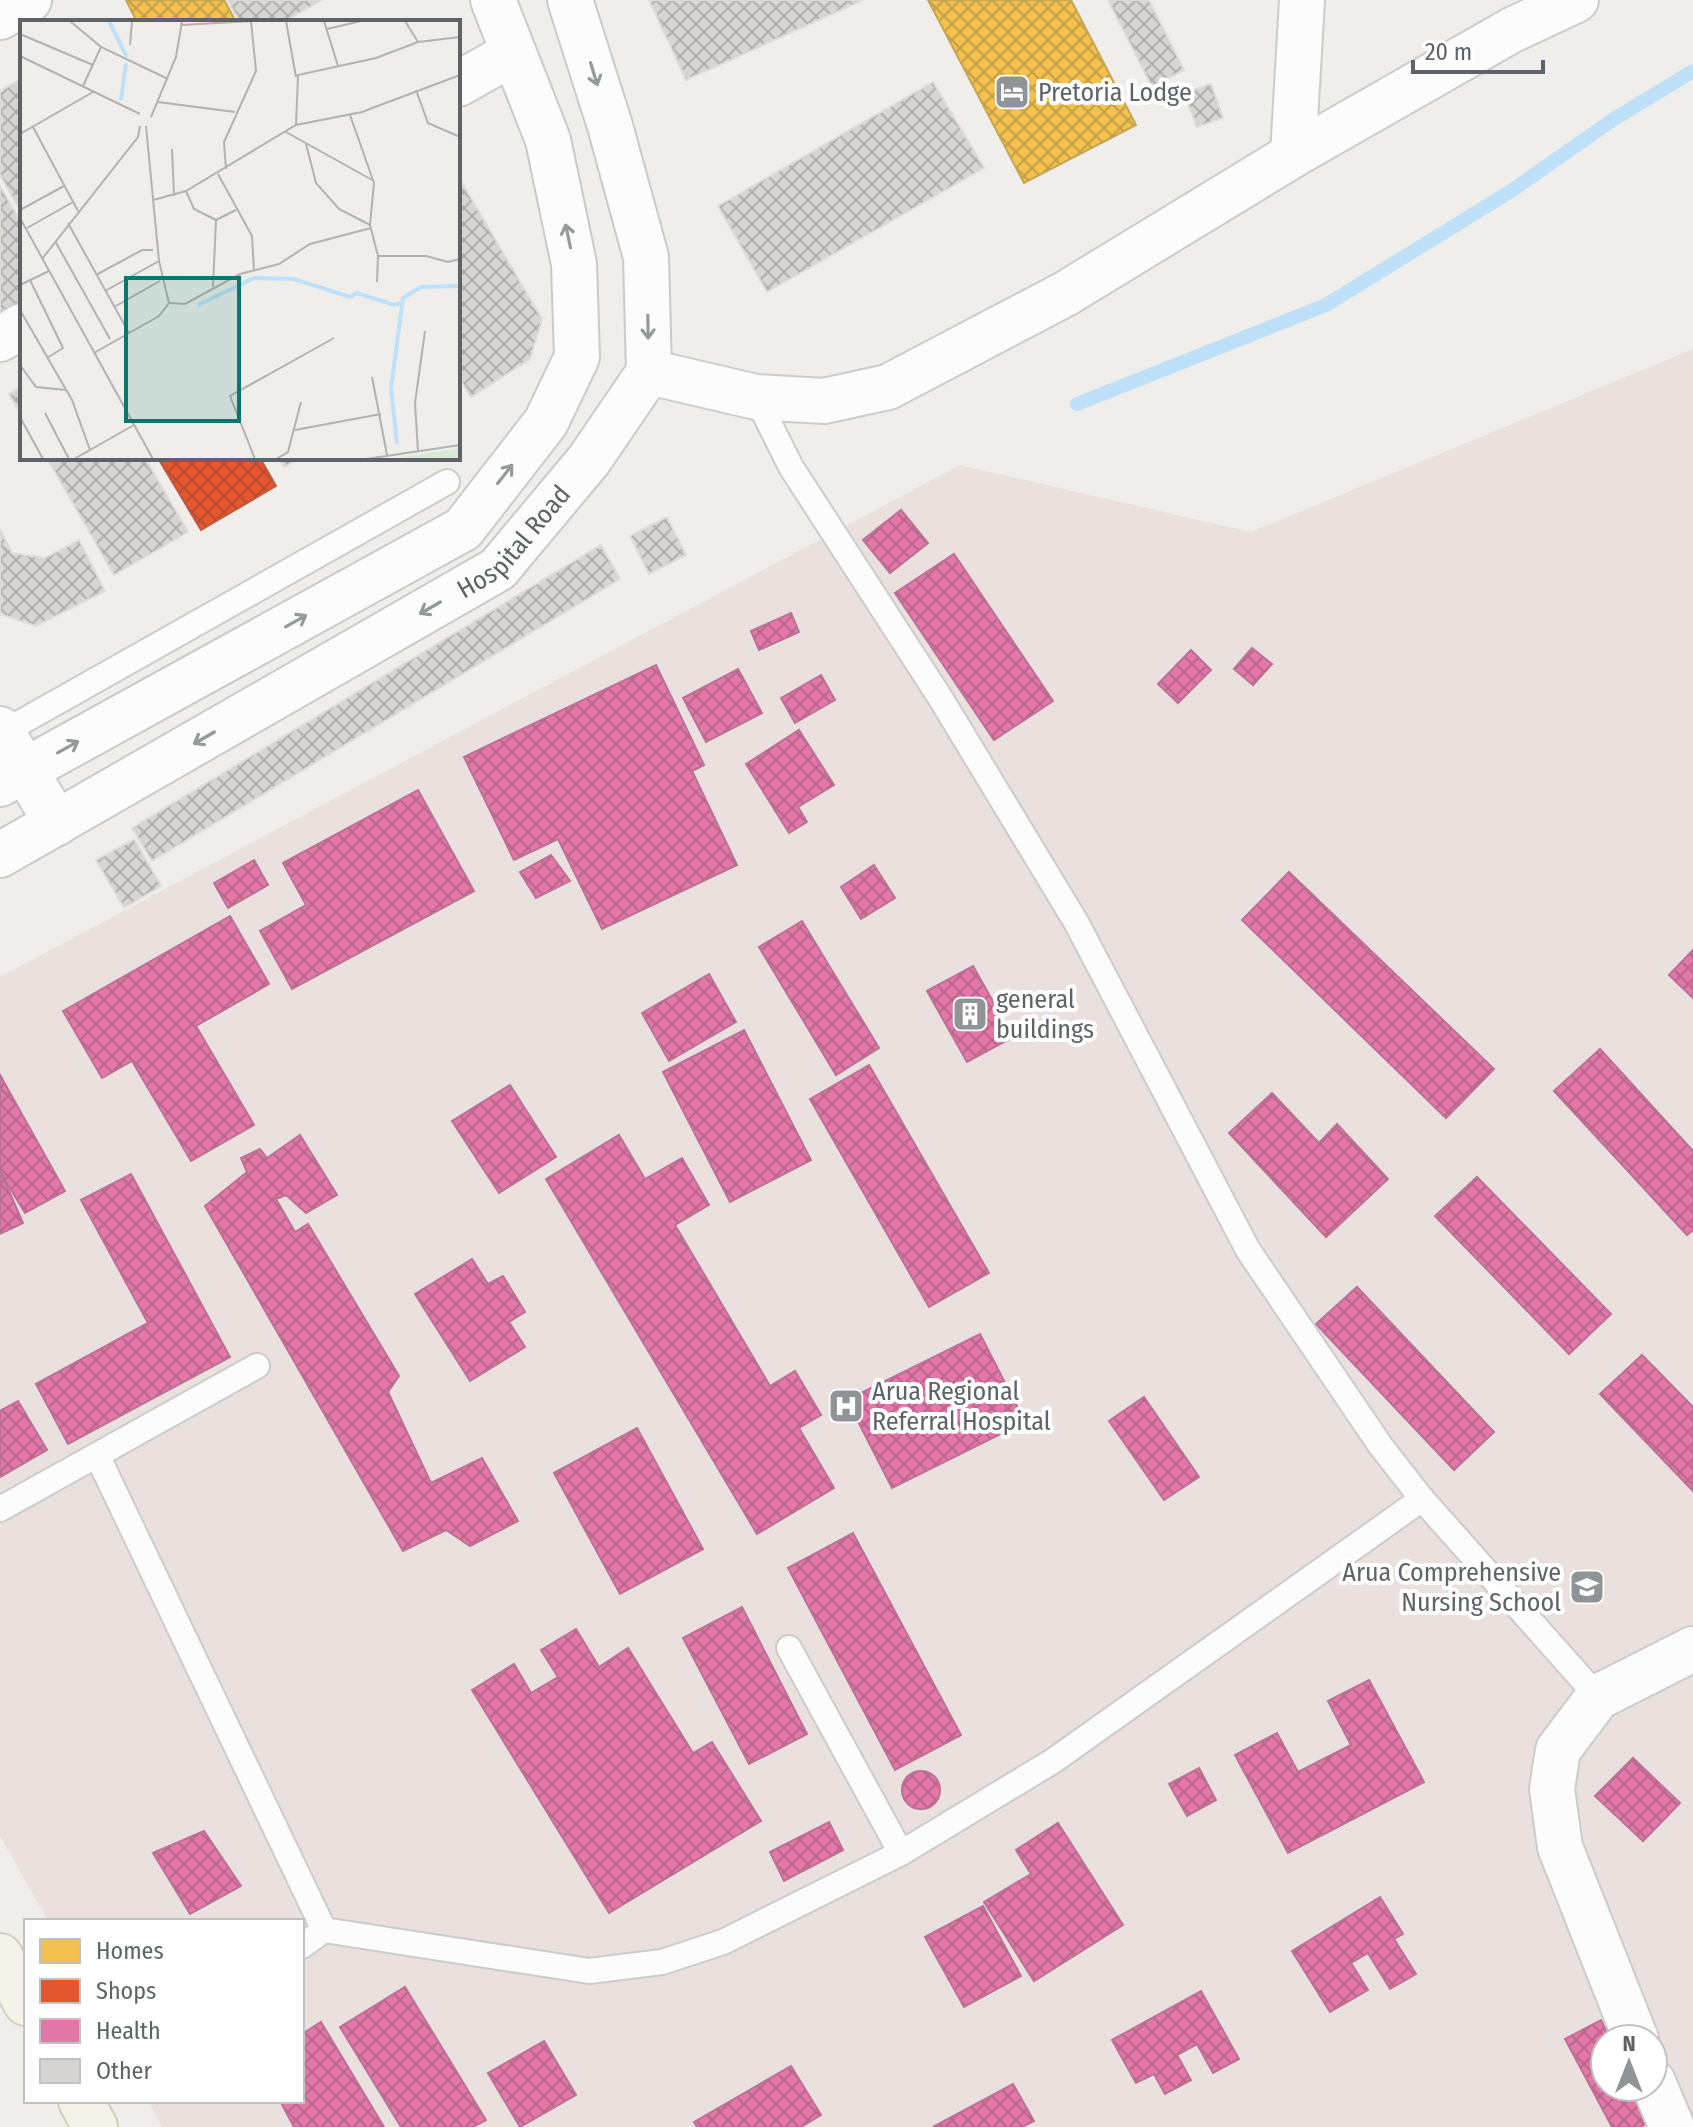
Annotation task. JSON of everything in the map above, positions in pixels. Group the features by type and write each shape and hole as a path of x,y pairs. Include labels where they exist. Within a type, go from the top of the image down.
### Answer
{"main road":[{"path":"0,17 29,0"},
{"name":"Hospital Road","path":"12,778 463,529 546,422 577,357 574,264 548,140 493,0"},
{"path":"570,0 610,126 646,257 649,372 756,397 824,401 888,387 1065,294 1293,155 1512,30 1576,0"},
{"path":"1293,155 1302,0"},
{"path":"460,83 513,53"},
{"path":"0,339 20,327"},
{"name":"Hospital Road","path":"0,855 498,569 589,460 649,372"},
{"path":"1,731 12,778 57,823"},
{"path":"1630,2023 1560,1847 1552,1789 1558,1750 1598,1697 1693,1649"},
{"path":"0,1956 24,1999"},
{"path":"1662,2103 1672,2127"}],"lane":[{"path":"756,397 791,467 941,699 1076,922 1248,1250 1380,1445 1422,1499 1598,1697"},
{"path":"1,731 447,482"},
{"path":"0,1509 257,1366"},
{"path":"97,1455 324,1930"},
{"path":"304,1945 324,1930 589,1971 662,1962 723,1942 901,1853 1053,1761 1422,1499"},
{"path":"789,1648 901,1853"}],"shaded area":[{"name":"Arua Regional Referral Hospital","path":"1693,349 1693,2127 162,2127 149,2103 304,2103 304,1919 47,1919 0,1836 0,977 960,465 1251,532"}],"building: Homes":[{"path":"126,0 224,0 235,20 136,20"},
{"path":"928,0 1071,0 1136,125 1024,183"}],"building: Shops":[{"path":"159,460 261,460 276,486 201,530"}],"building: Health":[{"path":"901,510 928,543 890,573 863,540"},
{"path":"954,554 1053,701 994,740 895,593"},
{"path":"791,613 799,632 759,650 751,631"},
{"path":"1252,648 1272,664 1253,685 1234,669"},
{"path":"1191,650 1211,670 1178,703 1158,684"},
{"path":"656,665 704,765 692,771 737,865 602,929 558,839 514,860 464,757"},
{"path":"738,669 762,713 706,742 683,698"},
{"path":"821,675 835,700 795,723 781,698"},
{"path":"799,730 834,785 798,807 807,822 789,833 746,764"},
{"path":"418,790 474,891 292,989 260,931 306,905 283,863"},
{"path":"551,855 570,881 536,898 520,872"},
{"path":"254,860 268,885 228,908 214,883"},
{"path":"874,865 895,898 861,919 841,887"},
{"path":"1289,872 1494,1069 1446,1118 1242,920"},
{"path":"230,916 269,984 196,1026 254,1125 191,1161 132,1061 102,1078 63,1011"},
{"path":"802,921 879,1048 836,1075 759,947"},
{"path":"1693,950 1693,998 1669,975"},
{"name":"general buildings","path":"973,966 1013,1037 967,1062 927,991"},
{"path":"709,974 736,1022 669,1061 642,1013"},
{"path":"744,1030 811,1160 730,1202 663,1072"},
{"path":"1600,1049 1693,1151 1693,1230 1687,1235 1554,1091"},
{"path":"869,1065 989,1273 929,1307 810,1099"},
{"path":"0,1075 65,1191 25,1213 0,1172"},
{"path":"510,1085 556,1157 499,1193 452,1121"},
{"path":"1272,1093 1319,1143 1337,1124 1388,1179 1326,1237 1229,1133"},
{"path":"300,1135 337,1195 306,1213 286,1195 276,1199 295,1232 308,1224 399,1376 388,1392 431,1483 482,1458 518,1521 470,1546 446,1530 403,1551 205,1206 247,1172 241,1158 260,1149 267,1158"},
{"path":"619,1135 645,1179 682,1158 709,1205 675,1225 770,1386 795,1371 821,1415 799,1428 834,1488 757,1534 546,1179"},
{"path":"131,1174 230,1357 68,1444 36,1384 148,1323 81,1200"},
{"path":"0,1176 23,1223 0,1234"},
{"path":"1477,1177 1611,1314 1569,1354 1435,1216"},
{"path":"472,1259 488,1284 503,1276 525,1312 509,1322 525,1347 470,1381 415,1294"},
{"path":"1357,1287 1494,1432 1454,1470 1316,1324"},
{"path":"980,1334 1025,1422 892,1488 847,1400"},
{"path":"1642,1355 1693,1407 1693,1491 1600,1394"},
{"path":"1144,1397 1199,1477 1164,1500 1109,1421"},
{"path":"18,1401 47,1450 0,1477 0,1411"},
{"path":"637,1428 703,1549 620,1594 554,1473"},
{"path":"853,1533 961,1735 895,1770 788,1568"},
{"path":"742,1607 807,1734 749,1764 683,1638"},
{"path":"576,1629 599,1667 628,1648 693,1753 712,1742 761,1821 609,1913 472,1690 514,1664 531,1693 558,1677 541,1650"},
{"path":"1369,1680 1424,1782 1288,1853 1235,1755 1277,1733 1298,1772 1351,1745 1328,1701"},
{"path":"1633,1758 1680,1803 1643,1841 1595,1796"},
{"path":"1199,1768 1216,1800 1187,1816 1169,1784"},
{"path":"921,1771 935,1776 940,1790 935,1804 921,1809 907,1804 902,1790 907,1776"},
{"path":"829,1822 843,1850 784,1881 770,1852"},
{"path":"1058,1823 1123,1925 1034,1981 984,1902 1031,1874 1016,1850"},
{"path":"204,1831 241,1886 190,1914 153,1853"},
{"path":"1380,1897 1403,1934 1394,1939 1416,1974 1390,1989 1368,1953 1351,1963 1368,1990 1330,2012 1292,1951"},
{"path":"983,1906 1021,1976 964,2007 925,1937"},
{"path":"405,1987 486,2120 473,2127 401,2127 340,2027"},
{"path":"1201,1991 1239,2059 1213,2073 1197,2044 1177,2055 1191,2080 1165,2094 1154,2074 1136,2083 1112,2040"},
{"path":"321,2022 384,2127 294,2127 281,2103 304,2103 304,2033"},
{"path":"1589,2026 1589,2084 1565,2039"},
{"path":"544,2041 576,2095 520,2127 488,2073"},
{"path":"791,2066 821,2115 801,2127 697,2127 694,2122"},
{"path":"1013,2084 1034,2121 1022,2127 933,2127"},
{"path":"1599,2103 1645,2103 1654,2120 1640,2127 1612,2127"}],"building: Other":[{"path":"227,0 322,0 287,20 239,20"},
{"path":"649,0 863,0 686,80"},
{"path":"1108,0 1149,0 1184,70 1152,87"},
{"path":"20,80 20,210 0,175 0,91"},
{"path":"933,82 984,168 767,292 718,206"},
{"path":"1211,84 1223,118 1197,127 1184,93"},
{"path":"460,179 542,319 530,359 471,397 460,379"},
{"path":"0,186 20,221 20,321 0,332"},
{"path":"20,387 20,413 9,394"},
{"path":"48,460 146,460 188,532 114,575"},
{"path":"280,460 296,460 284,467"},
{"path":"667,517 686,555 649,574 630,536"},
{"path":"0,529 12,553 45,558 79,540 105,591 36,626 0,614"},
{"path":"601,545 620,579 152,861 132,828"},
{"path":"134,839 161,886 124,908 96,860"}],"waterway":[{"path":"1077,404 1326,305 1511,191 1614,119 1693,71"}],"place":[{"name":"Pretoria Lodge","path":"1012,92"},
{"name":"general buildings","path":"970,1014"},
{"name":"Arua Regional Referral Hospital","path":"846,1406"},
{"name":"Arua Comprehensive Nursing School","path":"1587,1587"}]}
